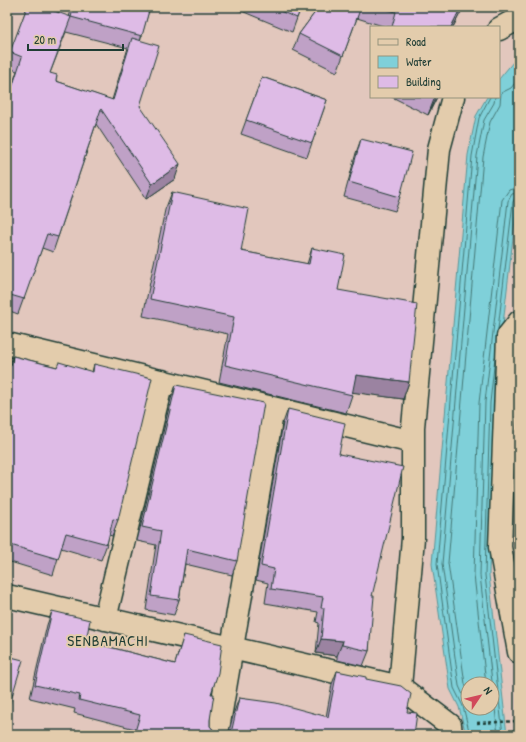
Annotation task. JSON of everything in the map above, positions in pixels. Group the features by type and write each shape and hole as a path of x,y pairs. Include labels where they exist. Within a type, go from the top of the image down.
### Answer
{"street":[{"path":"500,28 519,18"},
{"path":"400,686 413,538 413,442 439,148 454,98"},
{"path":"519,322 508,336 500,547 519,652"},
{"path":"7,344 413,442"},
{"path":"104,619 162,381"},
{"path":"217,735 273,408"},
{"path":"7,596 400,686 450,725 451,735"}],"path":[{"path":"473,723 510,720 519,721"}],"water":[{"path":"519,55 519,185 494,403 489,575 507,735 466,735 461,716 500,716 500,676 460,676 460,711 450,689 432,564 468,155 476,116 486,98 500,98 500,78"}],"building":[{"path":"27,7 43,7 71,17 50,73 57,75 56,81 113,100 132,38 159,46 140,106 180,164 152,184 101,109 58,237 47,234 24,299 7,294 7,103 22,57 10,52"},
{"path":"74,7 150,7 142,36 71,17"},
{"path":"270,7 301,7 297,18"},
{"path":"319,7 361,7 343,56 299,34"},
{"path":"379,7 461,7 452,26 392,26 396,12"},
{"path":"262,77 327,100 312,143 246,120"},
{"path":"361,139 412,152 400,197 349,182"},
{"path":"172,192 249,209 241,251 309,264 312,248 345,255 338,290 417,304 409,382 356,375 352,395 225,365 234,317 150,299"},
{"path":"13,356 57,367 59,362 93,372 94,364 152,378 118,520 113,519 107,544 66,533 58,559 7,544 7,521 9,513 7,512 7,365 11,366"},
{"path":"176,385 264,403 237,561 187,549 179,600 151,596 161,531 142,527"},
{"path":"288,409 345,423 339,454 403,467 372,596 374,596 369,651 342,645 343,641 321,639 324,608 321,608 323,597 271,589 274,569 261,566"},
{"path":"52,611 90,620 86,641 175,664 184,635 222,644 218,673 211,694 214,694 210,720 210,726 219,734 226,733 232,729 239,698 276,703 328,717 337,671 401,686 411,694 407,712 417,713 414,735 134,735 140,715 79,700 80,695 35,685"},
{"path":"7,656 23,660 9,706 7,705"}],"district":[{"name":"SENBAMACHI","path":"108,640"}]}
